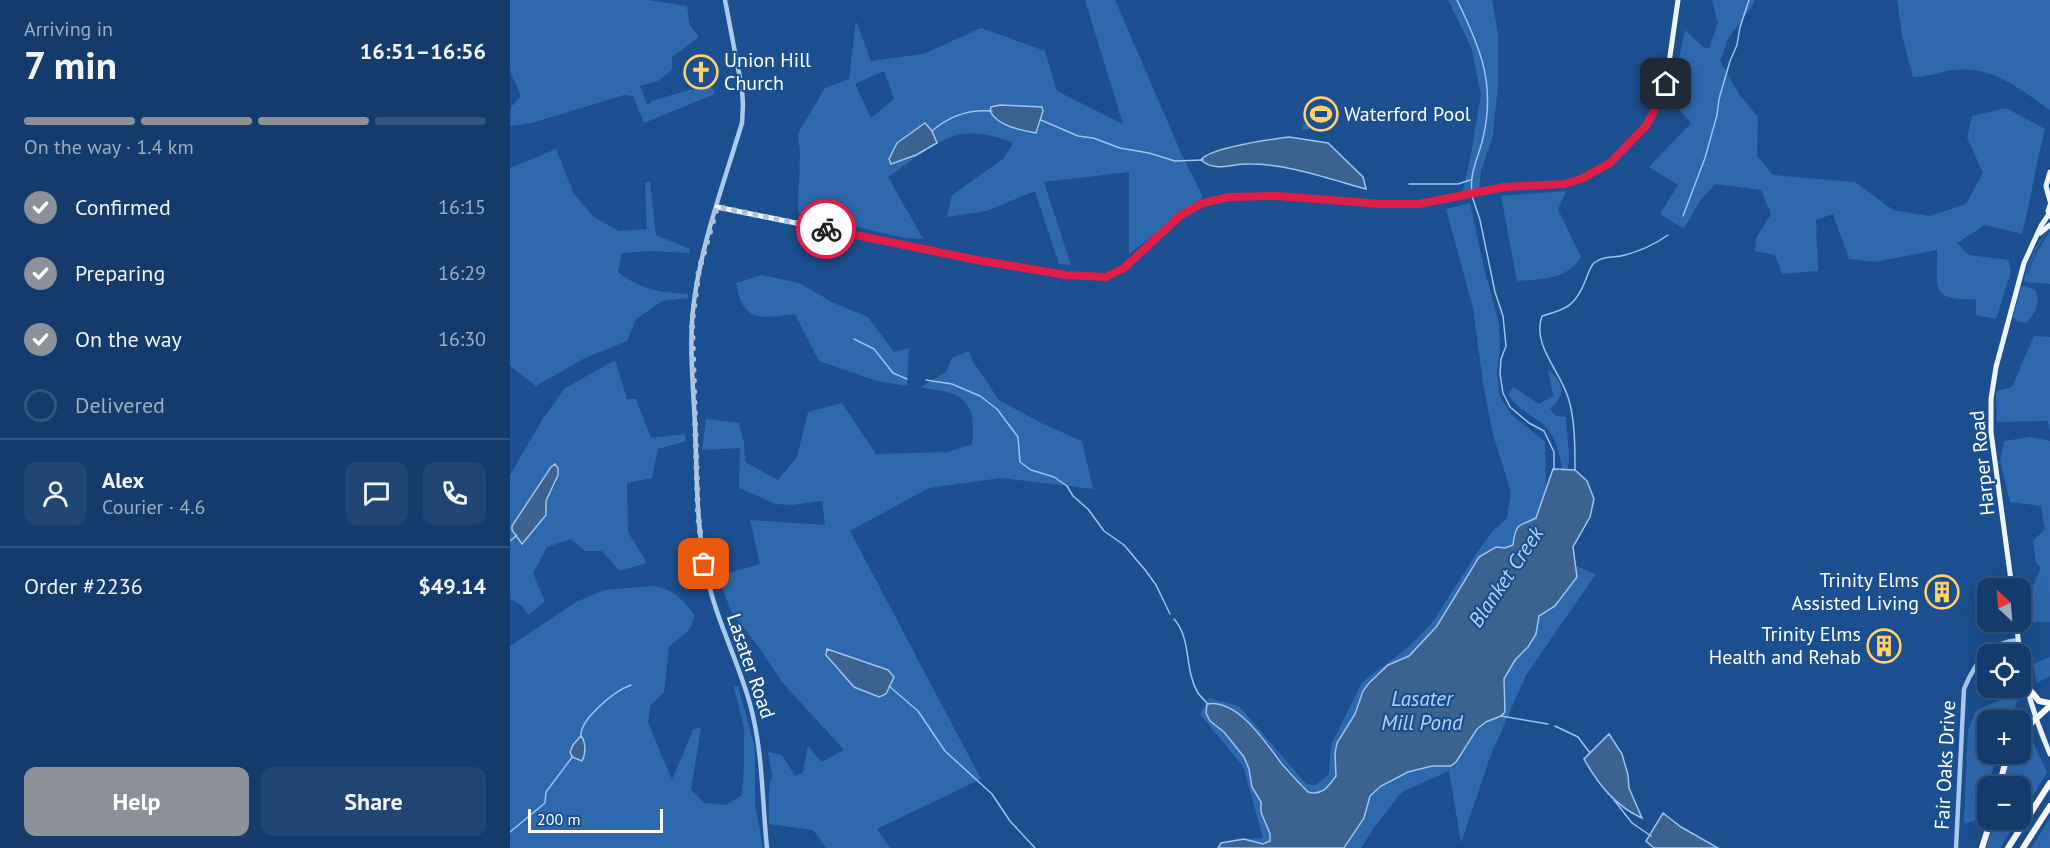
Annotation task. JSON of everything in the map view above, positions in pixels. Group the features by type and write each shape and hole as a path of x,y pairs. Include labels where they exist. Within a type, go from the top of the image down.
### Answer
{"highway":[{"path":"2031,691 2039,701 2050,705 2031,723"},
{"path":"2008,848 2050,783"},
{"path":"2023,848 2050,807"},
{"path":"1982,848 1988,830"}],"main road":[{"path":"717,207 977,260 1072,276 1106,277 1124,268 1181,215 1212,200 1229,197 1278,196 1381,204 1419,204 1512,186 1571,182 1596,172 1623,151 1646,126 1659,102 1670,64 1678,0"},
{"path":"2050,172 2046,186 2050,215"},
{"name":"Harper Road","path":"2011,578 1992,432 1991,399 1996,367 2024,263 2050,215"},
{"name":"Harper Road","path":"2038,234 2050,225"},
{"path":"2017,632 2019,644"},
{"path":"2029,698 2035,719 2050,754"}],"street":[{"name":"Lasater Road","path":"725,0 744,105 742,123 699,270 692,322 699,522 704,564 713,601 741,676 755,723 760,753 767,848"},
{"name":"Fair Oaks Drive","path":"1956,848 1964,690 1973,670 1992,648 2002,642 2018,640"}],"shaded area":[{"path":"510,0 649,0 687,6 690,26 699,37 672,57 672,70 658,81 640,86 647,104 710,84 715,94 644,123 633,96 624,95 532,123 510,126 511,107 521,96 510,71"},
{"path":"1085,0 1115,0 1182,155 1203,197 1129,254 1129,172 1044,182 1071,265 1059,264 1035,191 987,211 947,217 952,195 1003,159 1013,143 978,134 964,134 949,138 931,147 888,177 923,239 904,238 798,213 800,153 798,133 825,88 849,79 856,21 871,61 923,54 981,28 1045,51 1057,91 1123,124","holes":["884,71 894,99 871,118 855,84","1000,105 1042,107 1037,132 1006,124","925,123 937,143 901,161 901,140 913,134"]},
{"path":"1448,0 1492,0 1498,33 1498,85 1493,135 1481,171 1479,190 1463,191 1481,94 1471,47"},
{"path":"1712,0 1755,0 1729,37 1720,61 1739,94 1758,117 1757,156 1773,175 1855,182 1893,210 1930,216 1966,204 1983,173 1967,137 1972,116 2006,108 2045,129 2022,234 1985,225 1957,243 1969,255 2009,260 2011,272 1996,319 1976,315 1976,299 1961,299 1943,294 1937,282 1937,250 1875,262 1849,259 1833,214 1816,220 1818,271 1782,274 1775,255 1755,251 1756,238 1771,214 1761,190 1715,184 1699,202 1684,229 1660,214 1678,185 1649,167 1691,123 1670,100 1685,30 1704,48 1709,48 1718,23"},
{"path":"1897,0 2050,0 2050,110 2017,87 1994,75 1982,72 1954,70 1913,77 1902,35"},
{"name":"Waterford Pool","path":"1330,98 1336,124 1303,130 1302,125 1309,123 1305,104"},
{"path":"556,149 574,194 594,217 619,231 647,229 645,183 650,181 656,235 690,249 689,253 652,251 622,253 618,272 643,286 659,291 688,294 688,298 662,301 636,319 627,341 585,358 536,386 510,366 510,168"},
{"path":"1566,191 1558,209 1581,257 1568,270 1553,277 1517,281 1501,196"},
{"path":"1470,203 1499,323 1500,346 1497,374 1500,397 1511,414 1545,442 1546,489 1536,518 1517,529 1513,545 1505,548 1496,547 1479,557 1437,626 1355,714 1335,753 1336,776 1327,788 1316,793 1308,792 1256,730 1212,703 1207,704 1212,723 1224,732 1244,757 1252,787 1261,802 1261,812 1270,834 1270,841 1263,844 1244,839 1263,838 1243,766 1200,714 1209,698 1239,706 1306,784 1316,785 1329,774 1331,745 1362,682 1406,649 1432,623 1478,551 1492,532 1507,518 1511,492 1493,435 1473,308 1446,209"},
{"path":"2050,227 2035,252 2027,274 2035,255 2050,231 2050,284 2025,282 2024,279 2035,248"},
{"path":"762,275 799,283 834,303 868,317 894,352 909,348 907,386 877,381 819,361 795,314 763,317 749,312 743,306 736,283"},
{"path":"2025,286 2035,290 2038,299 2035,312 2026,323 2016,321 2013,317 2021,287"},
{"path":"2034,336 2050,337 2050,434 2048,421 1997,422 1996,391 2012,387"},
{"path":"969,351 972,360 999,400 1041,423 1082,441 1093,489 1001,478 929,488 850,531 981,779 877,829 890,848 826,848 813,830 769,824 769,787 772,776 768,752 782,755 795,776 803,772 808,746 821,762 844,750 782,682 732,613 717,576 760,564 750,520 825,525 822,501 791,505 776,504 739,488 740,448 702,450 706,419 739,423 744,443 745,462 778,480 797,457 808,412 842,403 876,454 948,452 972,444 972,415 966,403 954,394 921,387 946,372 952,358"},
{"path":"615,360 627,399 636,399 651,438 685,434 686,441 658,449 652,478 627,483 628,532 647,563 620,571 602,551 585,551 571,539 547,547 533,574 545,601 529,615 520,604 510,599 510,475 542,420 564,389","holes":["551,467 556,483 546,501 546,515 522,543 517,535 521,514"]},
{"path":"1548,369 1557,379 1561,389 1559,399 1550,409 1556,416 1566,417 1568,469 1562,469 1557,446 1544,425 1520,408 1508,394 1513,387 1539,404 1553,396"},
{"path":"2031,437 2050,441 2050,622 2033,622 2031,608 2031,590 2041,568 2036,562 2033,541 2045,529 2041,506 2010,502 2000,461 2004,441"},
{"path":"1576,566 1596,574 1526,675 1490,757 1461,843 1449,771 1402,792 1361,848 1346,848 1364,818 1370,796 1381,786 1408,772 1432,766 1451,766 1477,729 1486,722 1501,716 1504,678 1534,636 1539,616 1555,606 1577,577"},
{"path":"654,586 678,596 695,615 689,630 669,647 664,692 650,706 648,722 672,780 693,730 701,727 691,790 704,803 726,805 742,795 744,727 734,687 738,686 755,748 755,803 763,848 510,848 510,646 576,602 605,590"},
{"path":"2050,657 2050,676 2037,683 2033,664"},
{"path":"2005,698 2017,698 2018,700 2014,710 1977,710"},
{"path":"1977,710 1977,764 1994,764 1991,776 1977,776 1977,820 1964,824 1968,730"},
{"path":"2031,738 2047,772 2031,799 2031,776 2005,776 2008,764 2031,764"},
{"path":"2050,818 2050,848 2031,848"},
{"path":"1992,830 2011,830 2000,848 1986,848"}],"water":[{"path":"1000,105 1042,107 1043,111 1036,133 1010,127 998,120 990,111 991,107"},
{"path":"925,123 932,131 937,143 916,155 891,164 889,159 897,143"},
{"path":"1289,137 1328,143 1363,177 1366,189 1279,166 1243,164 1218,167 1201,160 1228,148"},
{"path":"555,464 558,468 558,475 546,501 546,515 522,544 512,530 512,526"},
{"name":"Lasater Mill Pond","path":"1553,469 1575,470 1587,481 1594,499 1590,517 1573,547 1577,577 1555,606 1539,616 1536,634 1528,647 1515,660 1504,679 1505,712 1477,729 1451,766 1432,766 1408,772 1381,786 1370,796 1364,818 1344,848 1218,848 1221,843 1244,839 1263,844 1270,841 1270,834 1261,812 1261,802 1252,787 1244,757 1224,732 1210,721 1206,713 1207,704 1218,704 1240,715 1308,792 1317,793 1324,790 1336,776 1337,743 1355,714 1363,691 1388,665 1409,656 1437,626 1479,557 1496,547 1505,548 1513,545 1517,528 1536,518"},
{"path":"827,649 888,670 894,677 886,694 879,697 854,687 826,655"},
{"path":"1609,734 1622,754 1629,788 1642,818 1615,801 1595,777 1584,759"},
{"path":"581,736 585,748 582,761 572,757 570,752"},
{"path":"1663,813 1681,827 1718,848 1654,848 1646,841"}],"waterway":[{"name":"Blanket Creek","path":"1457,0 1479,50 1487,83 1487,118 1473,171 1472,192"},
{"path":"1683,216 1705,158 1719,99 1749,0"},
{"path":"932,131 945,121 960,115 975,111 992,111"},
{"path":"1041,120 1078,136 1093,138 1120,148 1149,153 1175,161 1203,160"},
{"path":"1409,184 1458,184 1470,180"},
{"name":"Blanket Creek","path":"1472,196 1503,316 1506,346 1501,359 1500,374 1503,393 1510,407 1529,423 1544,431 1554,452 1554,470"},
{"path":"1575,470 1574,428 1570,404 1562,382 1544,350 1540,327 1542,316 1570,305 1579,295 1591,266 1597,261 1640,250 1668,235"},
{"path":"854,339 874,349 893,373 907,379"},
{"path":"926,380 952,384 980,396 997,409 1018,437 1020,462 1031,470 1054,477 1067,486 1104,531 1124,545 1146,571 1156,585 1170,614"},
{"path":"510,541 517,535"},
{"path":"1174,619 1180,627 1186,645 1194,684 1198,693 1208,704"},
{"path":"581,737 582,730 591,715 616,693 631,685"},
{"path":"889,686 918,711 945,751 992,794 1010,821 1035,848"},
{"path":"1501,716 1548,724"},
{"path":"1555,726 1578,737 1590,753"},
{"path":"510,832 545,803 546,792 573,756"},
{"path":"1614,800 1632,823 1651,836"}],"way so far":[{"path":"704,564 698,515 692,322 699,270 717,207 826,229"}],"place":[{"name":"Union Hill Church","path":"701,72"},
{"name":"Waterford Pool","path":"1321,114"},
{"name":"Trinity Elms Assisted Living","path":"1942,592"},
{"name":"Trinity Elms Health and Rehab","path":"1884,646"}],"route":[{"path":"826,229 977,260 1075,277 1106,277 1124,268 1146,250 1181,215 1212,200 1229,197 1278,196 1381,204 1419,204 1504,187 1564,184 1581,179 1610,163 1646,126 1666,84"}]}
